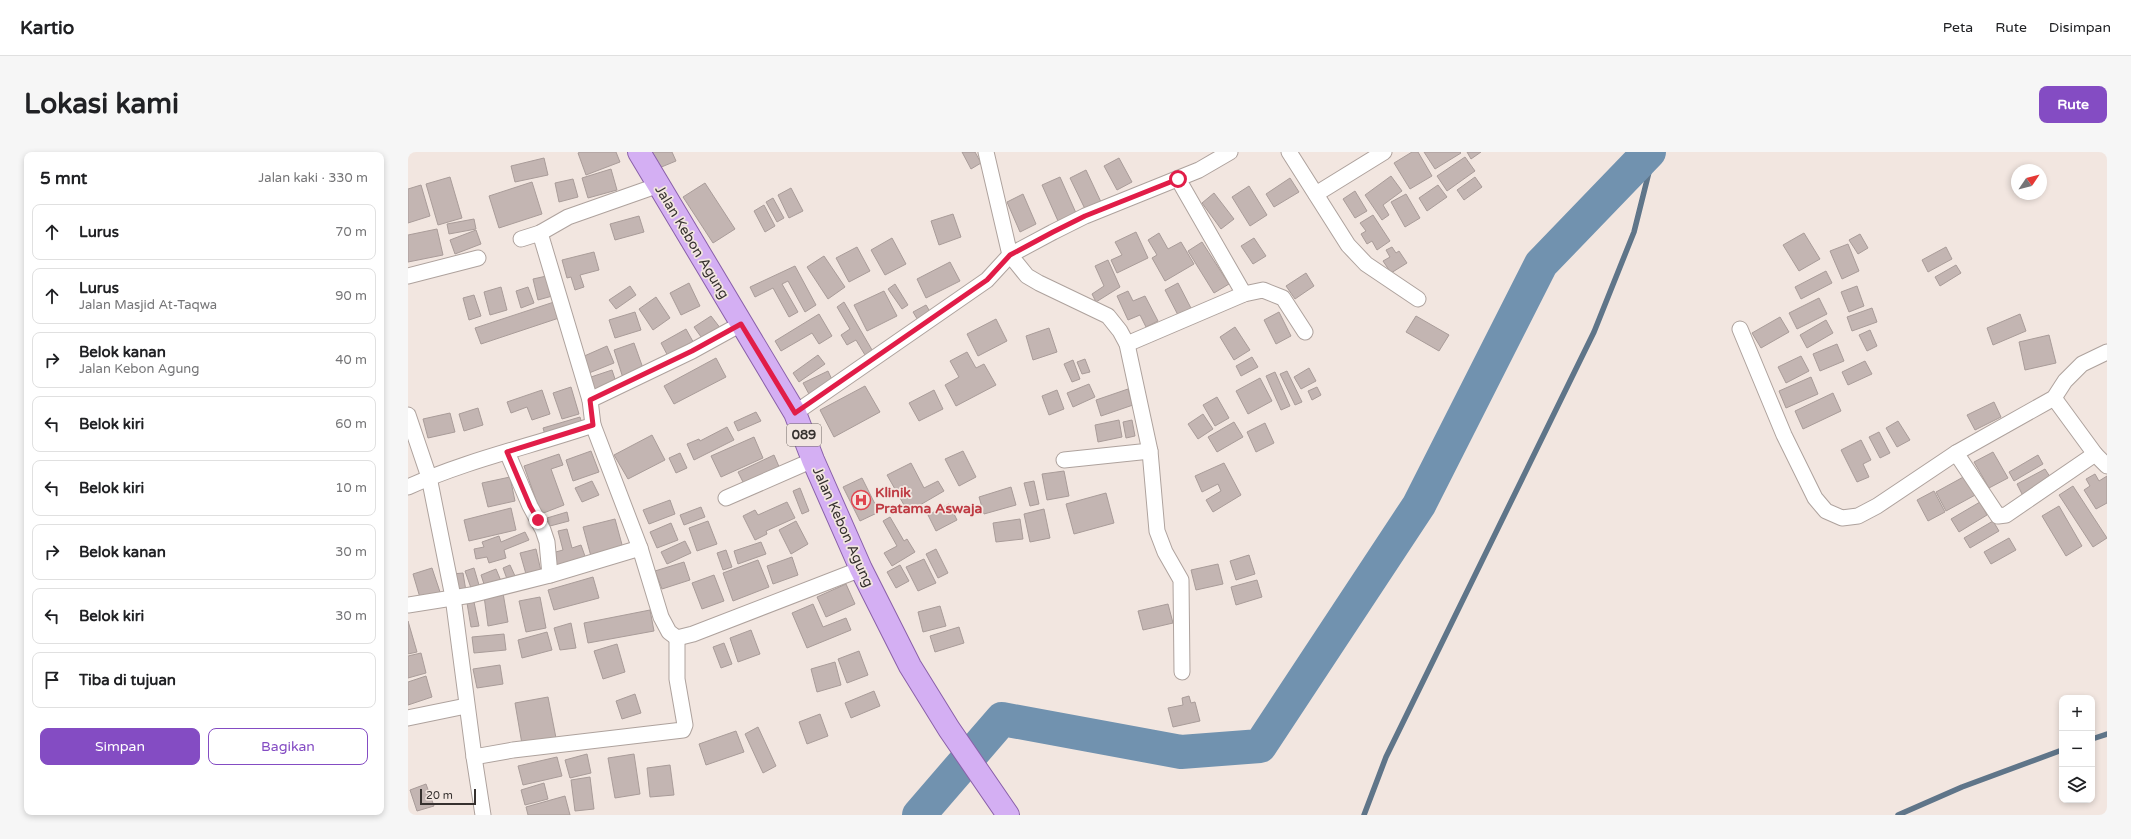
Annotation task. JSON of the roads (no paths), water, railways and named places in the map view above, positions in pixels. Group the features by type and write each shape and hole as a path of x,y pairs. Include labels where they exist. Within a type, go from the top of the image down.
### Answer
{"main road":[{"name":"Jalan Kebon Agung","path":"639,152 795,413 813,460 861,569 910,666 975,769 1008,815"}],"street":[{"path":"986,152 1010,255 1027,276 1108,316 1120,331 1127,344 1150,451 1158,531 1165,552 1180,580 1182,672"},
{"path":"795,413 987,280 1010,255 1085,216 1213,164 1230,152"},
{"path":"1289,152 1348,245 1366,264 1418,298"},
{"path":"1316,194 1384,152"},
{"path":"1178,179 1244,294"},
{"path":"521,239 540,233 568,216 659,185"},
{"path":"540,233 590,400 593,425 640,548 662,617 669,632 677,638"},
{"path":"408,276 478,258"},
{"path":"1127,344 1244,294 1263,290 1283,298 1305,332"},
{"path":"590,400 692,351 741,324"},
{"path":"1740,329 1784,435 1815,498 1826,511 1842,518 1858,516 1877,506 1956,453 2054,398 2066,381 2082,364 2107,352"},
{"path":"2054,398 2095,454 2107,466"},
{"path":"408,415 429,477 453,597 466,706 483,815"},
{"path":"408,487 429,477 593,425"},
{"path":"1064,460 1150,451"},
{"path":"507,452 530,506 543,530 547,542 550,575"},
{"path":"1956,453 1998,516 2006,515 2095,454"},
{"path":"726,498 813,460"},
{"path":"408,605 472,595 550,575 640,548"},
{"path":"677,638 693,634 861,569"},
{"path":"474,757 513,750 683,730 685,725 676,680 677,638"},
{"path":"408,718 466,706"}],"waterway":[{"path":"919,815 1002,719 1181,752 1260,746 1419,505 1541,264 1649,152"},
{"path":"1364,815 1386,757 1594,332 1634,232 1654,152"},
{"path":"2095,738 2107,734"},
{"path":"1898,815 1962,787 2059,751"}],"place":[{"name":"Klinik Pratama Aswaja","path":"861,500"}]}
